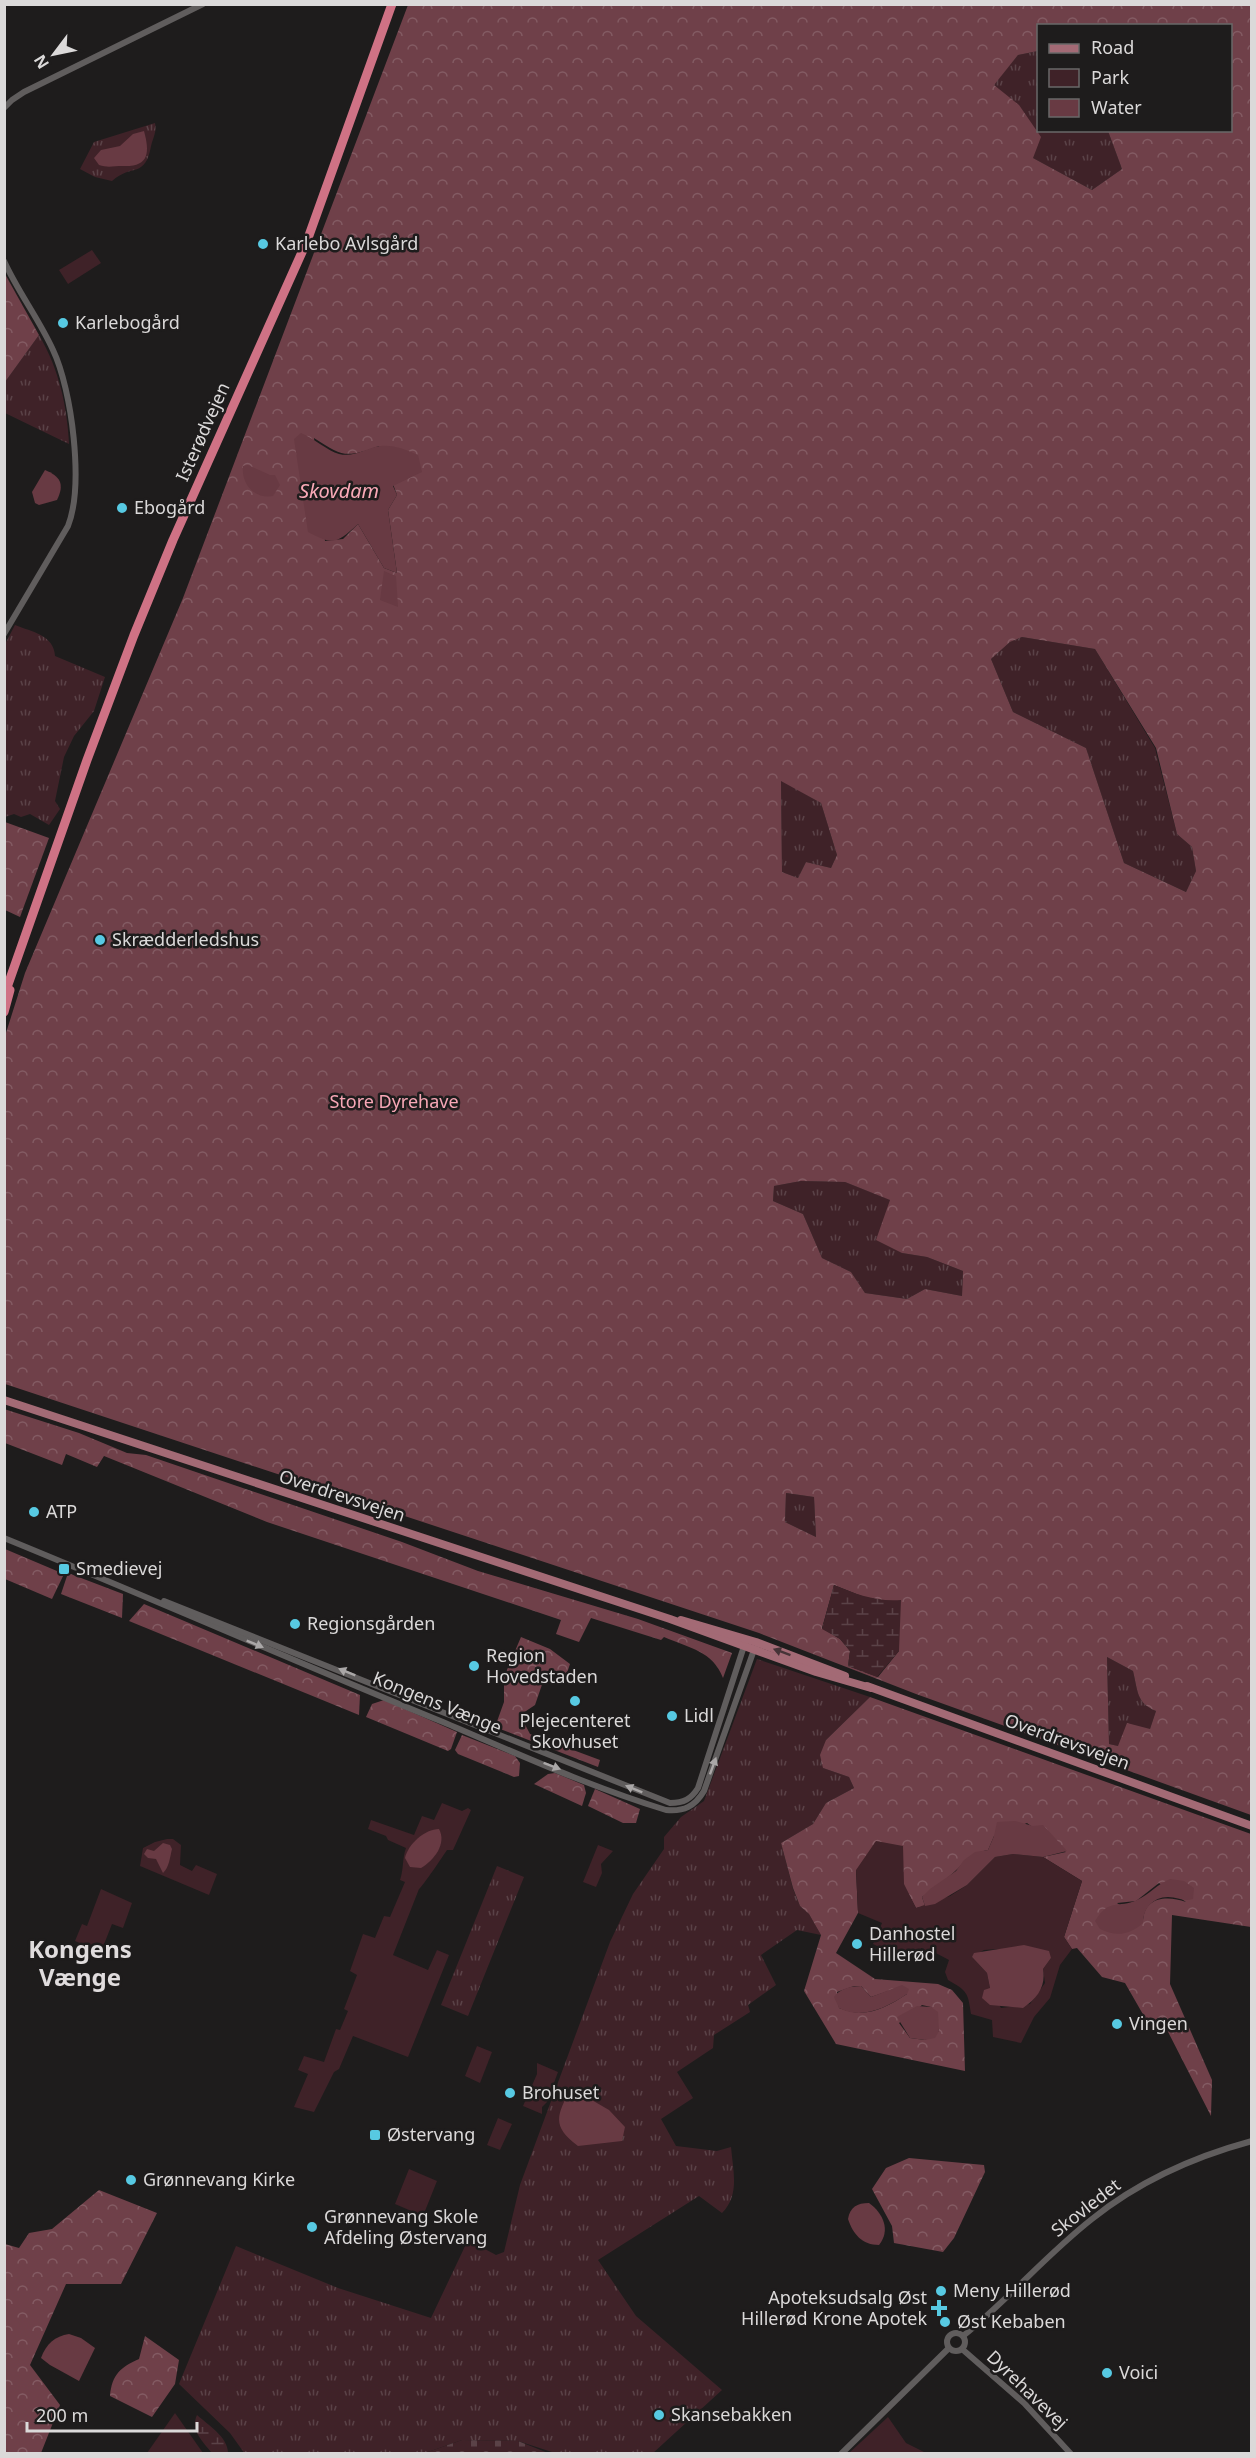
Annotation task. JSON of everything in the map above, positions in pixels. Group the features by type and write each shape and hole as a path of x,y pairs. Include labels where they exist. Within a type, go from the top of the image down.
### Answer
{"highway":[{"name":"Isterødvejen","path":"4,1012 13,976 87,760 134,635 177,531 307,241 392,4"},
{"name":"Isterødvejen","path":"4,996 13,976"}],"main road":[{"name":"Overdrevsvejen","path":"4,1400 670,1619 713,1628 745,1643 753,1651 872,1688 1251,1826"},
{"name":"Overdrevsvejen","path":"745,1643 756,1642 818,1664 872,1688"}],"street":[{"path":"4,108 24,92 203,4"},
{"path":"4,261 54,351 63,376 73,447 75,493 73,512 68,526 4,634"},
{"name":"Kongens Vænge","path":"4,1538 144,1595 265,1639 670,1803 688,1800 698,1788 745,1643"},
{"name":"Kongens Vænge","path":"144,1595 209,1625 534,1760 650,1805 677,1811 693,1805 704,1791 756,1642"},
{"name":"Skovledet","path":"963,2336 1079,2230 1129,2192 1189,2162 1251,2141"},
{"path":"958,2333 963,2336 965,2343 962,2349 955,2351 949,2348 947,2340 951,2335 958,2333"},
{"path":"841,2454 949,2348"},
{"name":"Dyrehavevej","path":"962,2349 1024,2403 1071,2454"}],"green space":[{"name":"Store Dyrehave","path":"408,5 1251,5 1251,1815 916,1694 759,1633 5,1384 5,1036 25,973 183,598","holes":["314,438 345,454 379,446 397,495 388,510 397,573 384,568 358,524 343,539 325,541","1022,637 1095,649 1156,748 1177,834 1192,847 1196,871 1186,892 1124,863 1086,748 1013,712 991,659 1010,642","781,781 821,803 837,855 831,868 806,862 798,878 782,872","801,1181 845,1182 890,1200 876,1240 902,1253 927,1257 963,1271 962,1296 925,1289 907,1299 865,1293 851,1272 822,1258 803,1214 773,1201 774,1186","786,1493 814,1497 816,1537 785,1522","834,1585 864,1597 887,1601 899,1611 899,1651 878,1677 848,1666 850,1651 840,1639 822,1628","1107,1657 1133,1671 1141,1700 1156,1711 1150,1729 1127,1723 1118,1746 1109,1744"]},
{"path":"1037,51 1037,132 1108,132 1122,169 1092,190 1033,158 993,85 1018,55"},
{"path":"155,123 155,132 148,156 141,167 112,181 95,177 80,169 94,142"},
{"path":"92,250 101,263 68,284 59,270"},
{"path":"5,274 39,335 4,382"},
{"path":"39,335 52,361 61,388 69,444 5,413 5,382"},
{"path":"15,625 41,635 51,643 55,656 105,677 94,711 74,736 64,757 55,801 60,809 49,825 30,814 21,817 14,814 5,817 5,644"},
{"path":"1022,637 1095,649 1155,748 1177,834 1192,847 1196,871 1186,892 1124,863 1086,748 1013,712 991,659 1010,642"},
{"path":"781,780 821,803 837,855 831,868 806,862 798,878 782,872"},
{"path":"5,822 49,838 20,917 5,910"},
{"path":"801,1181 845,1182 891,1200 902,1253 927,1257 963,1271 962,1296 925,1289 907,1299 865,1293 851,1272 822,1258 803,1214 773,1201 774,1186"},
{"path":"4,1409 79,1433 127,1453 146,1455 402,1542 478,1571 638,1619 732,1653 723,1678 719,1669 707,1656 691,1648 664,1637 661,1640 591,1618 579,1642 556,1634 561,1620 267,1522 104,1456 97,1467 66,1454 62,1465 5,1443"},
{"path":"786,1493 814,1497 816,1537 785,1522"},
{"path":"5,1549 64,1574 52,1599 5,1579"},
{"path":"68,1573 123,1594 122,1618 61,1594"},
{"path":"834,1585 875,1599 901,1600 899,1651 877,1677 848,1666 850,1651 840,1639 822,1629"},
{"path":"144,1604 360,1695 359,1715 129,1621"},
{"path":"521,1637 550,1649 570,1664 566,1676 546,1673 535,1705 520,1715 530,1734 600,1760 598,1767 495,1727 504,1702 504,1677"},
{"path":"1107,1657 1133,1671 1141,1700 1156,1711 1150,1729 1118,1746 1109,1744"},
{"path":"757,1659 870,1697 826,1740 823,1768 849,1777 854,1788 826,1803 813,1824 781,1843 800,1906 809,1914 821,1935 797,1930 761,1955 776,1985 748,2005 750,2012 714,2035 713,2048 677,2072 693,2098 661,2119 676,2146 717,2151 731,2147 734,2182 728,2206 722,2213 699,2196 598,2260 636,2316 722,2390 653,2453 555,2453 518,2441 462,2440 425,2453 245,2454 230,2433 179,2384 236,2246 338,2288 431,2318 468,2240 496,2255 504,2252 520,2185 610,1942 633,1894 664,1849 664,1837 681,1817 704,1801"},
{"path":"870,1697 1251,1834 1251,1927 1172,1915 1170,1984 1212,2080 1211,2116 1162,2020 1148,2023 1125,1983 1102,1977 1077,1948 1072,1949 1064,1937 1082,1881 1043,1857 1066,1852 1027,1823 994,1836 988,1850 971,1856 922,1897 925,1906 916,1908 903,1884 856,1870 858,1913 836,1953 875,1979 938,1984 952,1990 963,2003 965,2071 836,2044 804,1991 821,1935 809,1914 800,1906 781,1843 813,1824 826,1803 854,1788 849,1777 823,1768 820,1755 826,1740","holes":["1159,1883 1186,1902 1171,1899 1157,1900 1147,1908 1143,1923 1117,1903 1136,1901","861,1986 871,1997 891,1990 907,1994 882,2008 857,2013 839,2008 837,1992","922,2005 931,2007 939,2031 925,2040 910,2038 899,2023"]},
{"path":"384,1700 457,1732 451,1749 448,1751 366,1717 372,1704"},
{"path":"462,1735 515,1756 520,1763 519,1776 514,1777 458,1754 455,1750"},
{"path":"555,1773 584,1785 586,1793 582,1806 534,1784 548,1774"},
{"path":"595,1789 640,1809 636,1823 623,1823 588,1806"},
{"path":"442,1803 462,1811 468,1808 471,1810 453,1850 447,1850 419,1889 393,1955 428,1970 437,1950 449,1955 408,2057 353,2036 339,2069 334,2072 314,2112 294,2107 308,2074 298,2070 304,2056 324,2062 336,2029 340,2030 348,2011 344,2009 357,1975 350,1971 363,1934 375,1938 384,1916 390,1917 405,1882 400,1880 406,1848 368,1829 371,1820 414,1835 422,1816 434,1820"},
{"path":"173,1839 181,1845 180,1865 192,1871 196,1865 217,1874 209,1895 140,1866 143,1848"},
{"path":"876,1841 903,1846 904,1884 916,1908 950,1896 967,1885 995,1857 1013,1854 1043,1857 1082,1881 1064,1937 1072,1949 1060,1965 1050,1998 1034,2017 1021,2043 993,2037 992,2020 971,2014 966,1993 948,1980 945,1972 949,1960 930,1950 896,1955 873,1944 882,1923 858,1913 856,1870","holes":["998,1949 1051,1958 1043,1969 1045,1983 1030,2004 1001,2008 990,1988 987,1973 972,1957 984,1950"]},
{"path":"598,1845 613,1851 601,1864 602,1873 596,1887 583,1882"},
{"path":"497,1866 524,1877 468,2016 441,2005"},
{"path":"101,1889 132,1903 123,1928 112,1924 101,1952 75,1941 82,1924 87,1926"},
{"path":"477,2046 492,2052 480,2083 465,2076"},
{"path":"537,2063 558,2072 547,2102 542,2107 542,2114 523,2106 537,2074"},
{"path":"498,2118 512,2124 500,2150 487,2145"},
{"path":"909,2158 984,2165 985,2172 954,2238 943,2252 894,2243 892,2226 872,2189 886,2168"},
{"path":"409,2169 437,2181 423,2216 395,2204"},
{"path":"99,2190 157,2213 121,2284 66,2284 30,2365 60,2405 41,2453 5,2453 5,2244 19,2248 29,2233 52,2229"},
{"path":"145,2336 179,2360 175,2384 152,2417 110,2396 118,2372 139,2359"},
{"path":"175,2413 203,2453 147,2453"},
{"path":"197,2415 221,2437 228,2453 212,2453 205,2445 196,2431"},
{"path":"888,2417 906,2443 926,2453 848,2454"},
{"path":"462,2440 518,2441 548,2453 425,2453"}],"water":[{"path":"144,131 147,152 143,161 138,164 105,166 99,165 94,158 101,150 120,146 133,134"},
{"name":"Skovdam","path":"301,433 339,454 350,455 386,446 400,448 418,455 422,472 393,486 397,495 388,510 397,573 384,568 358,524 340,539 330,541 308,532 294,439"},
{"path":"248,465 275,475 280,485 273,496 260,495 250,489 243,473 243,466"},
{"path":"45,470 60,481 61,489 57,500 39,505 35,503 32,492"},
{"path":"384,571 396,576 398,607 380,600"},
{"path":"1015,1821 1033,1826 1043,1825 1067,1851 1043,1857 1013,1854 995,1857 967,1885 935,1904 925,1906 922,1897 930,1889 956,1871 964,1860 975,1852 988,1850 997,1822"},
{"path":"439,1829 441,1840 435,1856 421,1868 410,1867 405,1858 413,1843 423,1834"},
{"path":"163,1843 170,1845 172,1849 168,1865 163,1873 156,1859 148,1858 144,1854 147,1849 154,1851"},
{"path":"1170,1879 1184,1881 1194,1888 1193,1899 1168,1897 1158,1899 1147,1909 1143,1923 1123,1934 1100,1929 1095,1921 1105,1909 1137,1900"},
{"path":"1024,1945 1049,1951 1051,1958 1043,1969 1044,1975 1040,1991 1023,2008 990,2005 982,1998 984,1990 990,1988 987,1973 972,1957 974,1953"},
{"path":"902,1985 909,1989 907,1994 891,2004 865,2013 839,2008 834,1997 842,1990 853,1987 861,1986 871,1997"},
{"path":"917,2006 931,2007 938,2012 939,2031 935,2038 925,2040 910,2038 897,2017"},
{"path":"571,2088 609,2110 625,2127 622,2141 578,2146 569,2139 560,2126 559,2120 562,2106"},
{"path":"869,2203 884,2222 883,2239 879,2245 859,2238 848,2219 850,2211 855,2206"},
{"path":"69,2334 81,2338 95,2348 79,2381 41,2358 52,2342"}],"place":[{"name":"Karlebo Avlsgård","path":"263,244"},
{"name":"Karlebogård","path":"63,323"},
{"name":"Ebogård","path":"122,508"},
{"name":"Skrædderledshus","path":"100,940"},
{"name":"ATP","path":"34,1512"},
{"name":"Smedievej","path":"64,1569"},
{"name":"Regionsgården","path":"295,1624"},
{"name":"Region Hovedstaden","path":"474,1666"},
{"name":"Plejecenteret Skovhuset","path":"575,1701"},
{"name":"Lidl","path":"672,1716"},
{"name":"Danhostel Hillerød","path":"857,1944"},
{"name":"Vingen","path":"1117,2024"},
{"name":"Brohuset","path":"510,2093"},
{"name":"Østervang","path":"375,2135"},
{"name":"Grønnevang Kirke","path":"131,2180"},
{"name":"Grønnevang Skole Afdeling Østervang","path":"312,2227"},
{"name":"Meny Hillerød","path":"941,2291"},
{"name":"Apoteksudsalg Øst Hillerød Krone Apotek","path":"939,2308"},
{"name":"Øst Kebaben","path":"945,2322"},
{"name":"Voici","path":"1107,2373"},
{"name":"Skansebakken","path":"659,2415"}],"district":[{"name":"Kongens Vænge","path":"80,1964"}]}
